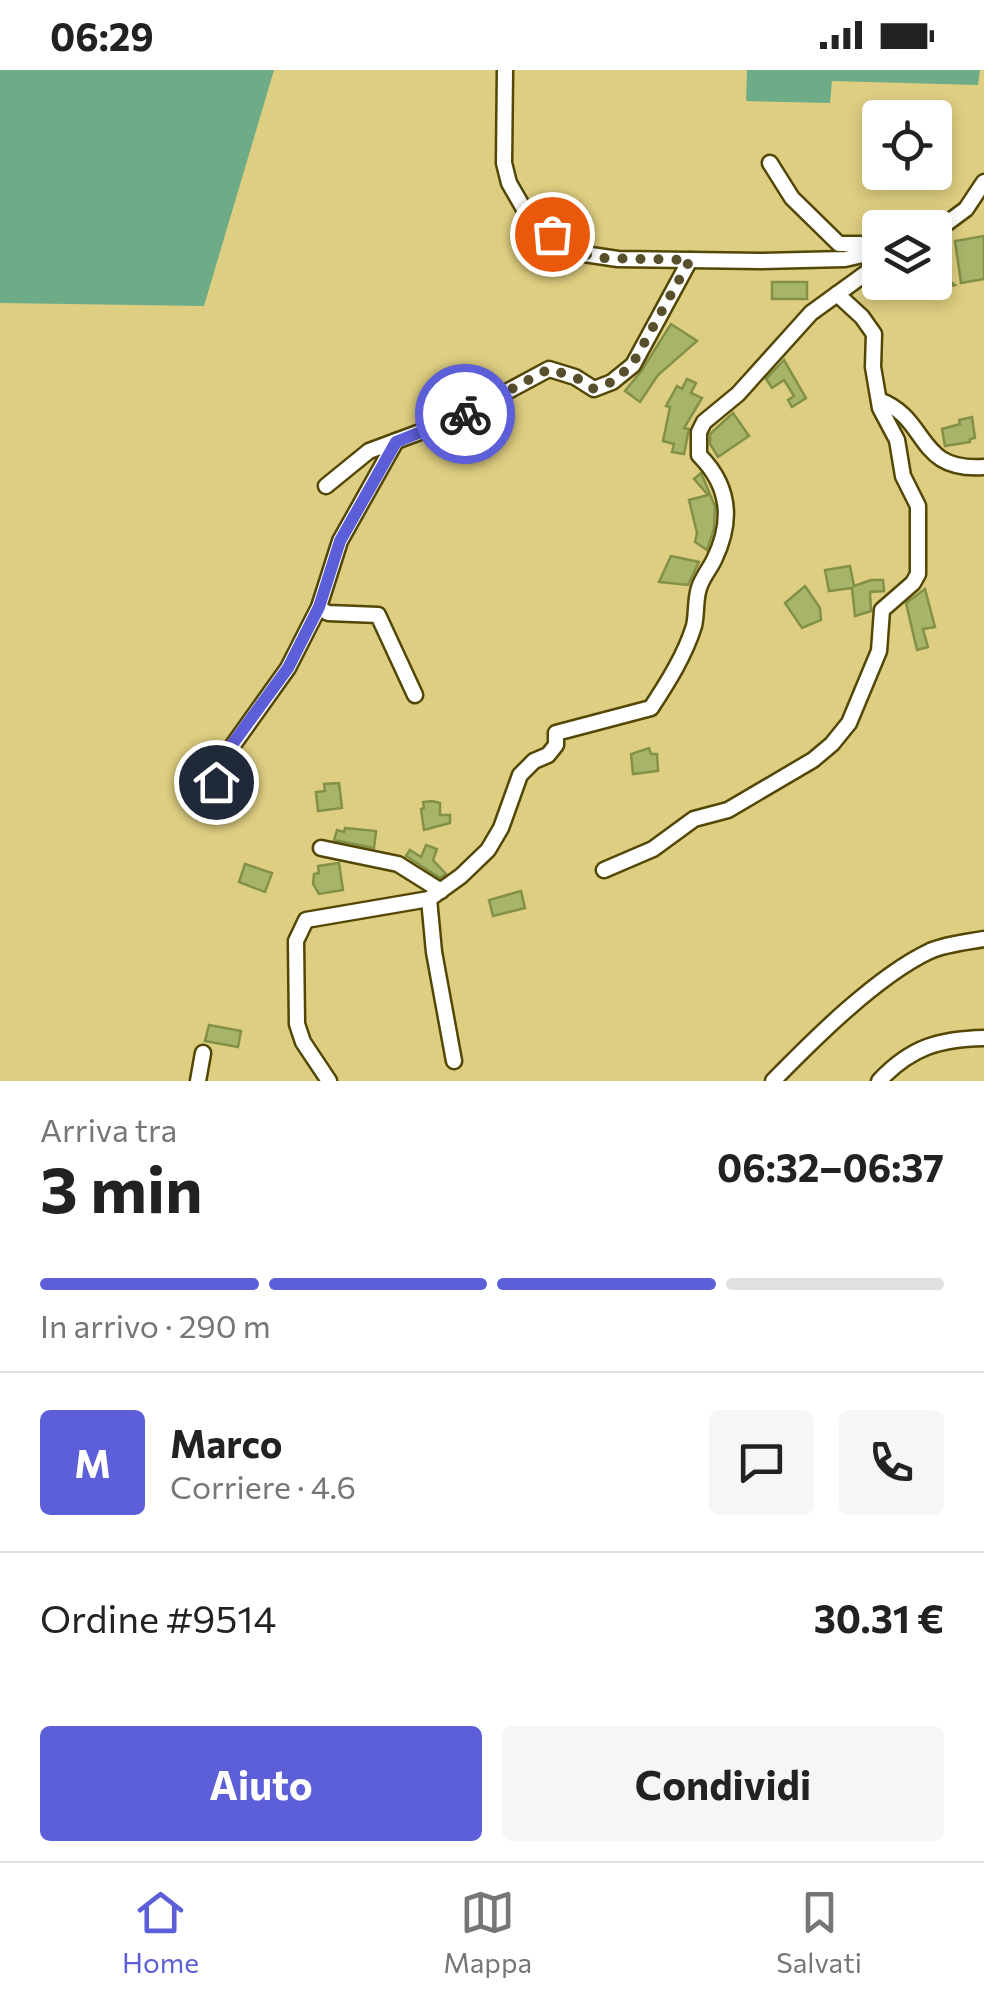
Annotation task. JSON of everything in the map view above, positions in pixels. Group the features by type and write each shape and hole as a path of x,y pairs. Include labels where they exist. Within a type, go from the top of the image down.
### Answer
{"street":[{"path":"506,70 504,164 509,183 524,209 552,234 584,254 599,258 690,260 845,259 862,254"},
{"path":"770,162 792,198 839,244 862,246"},
{"path":"952,222 984,182"},
{"path":"326,486 369,451 458,418 549,369 575,377 594,389 612,382 632,365 690,260"},
{"path":"328,1081 297,1024 296,941 306,920 435,895 488,850 501,828 520,775 534,761 548,756 556,746 556,733 652,708 673,674 695,623 700,586 724,531 726,504 716,471 699,455 699,432 704,422 738,394 792,332 862,277"},
{"path":"604,870 653,849 694,819 728,810 832,744 849,723 879,650 882,610 918,574 918,506 904,476 897,440 878,400 874,334 837,294"},
{"path":"878,400 902,415 940,460 956,468 984,467"},
{"path":"226,782 214,780 216,769 272,694 319,608 340,541 396,442"},
{"path":"319,608 328,613 378,615 415,696"},
{"path":"321,848 398,864 435,895"},
{"path":"435,895 434,952 454,1060"},
{"path":"773,1081 823,1029 899,970 932,950 984,938"},
{"path":"879,1081 898,1062 925,1046 945,1039 984,1038"},
{"path":"198,1081 203,1053"}],"green space":[{"path":"0,70 274,70 204,306 0,303"},
{"path":"747,70 980,70 978,85 832,81 830,103 746,101"}],"building":[{"path":"984,236 984,279 961,283 955,241"},
{"path":"772,282 807,282 807,299 772,299"},
{"path":"671,324 697,341 658,375 640,402 625,391"},
{"path":"784,360 806,398 792,407 788,400 794,396 784,380 772,388 766,379"},
{"path":"687,379 696,383 691,393 702,398 684,428 689,429 684,454 672,452 674,444 663,441 670,407 666,406 677,386 682,389"},
{"path":"733,413 749,436 718,457 710,444 710,434"},
{"path":"972,417 975,438 945,446 942,429"},
{"path":"701,473 715,506 714,529 707,550 695,542 697,533 689,500 708,495 694,479"},
{"path":"671,556 699,562 688,585 659,582"},
{"path":"850,566 854,586 883,580 884,591 870,592 871,611 855,616 852,588 829,591 825,570"},
{"path":"805,586 820,608 821,620 802,628 785,603"},
{"path":"925,589 935,627 923,629 928,647 917,650 906,603"},
{"path":"649,748 651,754 657,754 658,771 633,774 631,754"},
{"path":"339,783 342,808 318,811 316,792 325,791 324,784"},
{"path":"423,802 440,803 440,815 450,815 450,823 424,830 421,809"},
{"path":"345,828 376,831 374,848 334,840 337,830 344,832"},
{"path":"426,845 437,849 433,860 446,874 440,878 406,856 410,850 421,857"},
{"path":"339,863 343,890 319,894 313,884 318,866"},
{"path":"245,864 272,873 265,892 239,882"},
{"path":"521,891 525,908 493,916 489,900"},
{"path":"209,1025 241,1031 238,1047 205,1041"}],"way so far":[{"path":"465,414 549,369 575,377 594,389 612,382 632,365 690,260 599,258 584,254 552,234"}],"route":[{"path":"216,782 215,773 223,757 288,668 319,607 340,541 396,442 465,414"}]}
